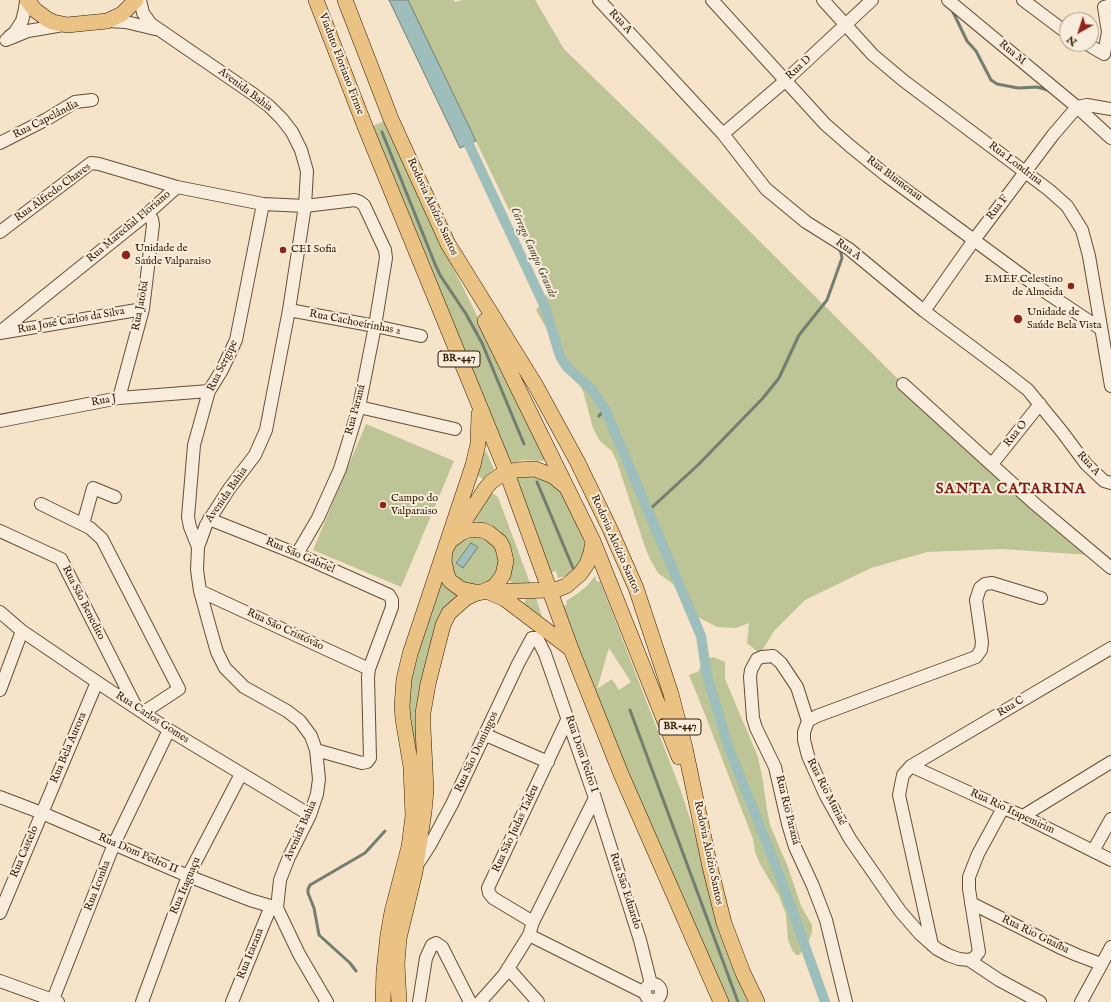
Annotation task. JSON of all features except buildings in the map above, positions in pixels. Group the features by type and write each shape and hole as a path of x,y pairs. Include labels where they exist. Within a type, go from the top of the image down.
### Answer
{"main road":[{"path":"26,0 35,10 47,19 67,25 107,21 122,14 136,0"},
{"name":"Viaduto Floriano Firme","path":"316,0 366,129 477,404"},
{"name":"Rodovia Aloízio Santos","path":"345,0 391,119 448,244 536,386 577,461 610,529 636,588 671,694 685,748 710,867 724,923 743,973 757,1002"},
{"path":"448,244 593,541 697,800"},
{"path":"383,1002 384,971 388,935 392,912 409,847 413,816 411,767 402,706 404,679 410,654 448,546 476,455 479,431 477,404"},
{"name":"BR-447","path":"477,404 507,473 571,649 621,774 721,1002"},
{"path":"567,488 553,476 535,469 525,469 507,473 496,478 486,488 448,546 444,568 450,580 462,589 475,592 558,589 566,586 580,574 587,564 593,541"},
{"path":"399,1002 397,964 399,938 422,834 426,790 423,728 425,698 428,684 445,619 460,602 474,594 495,586 503,575 506,561 503,548 495,537 482,530 468,530 456,536 448,546"},
{"path":"482,592 498,595 505,599 571,649"}],"street":[{"path":"3,42 15,32 22,21 26,0"},
{"name":"Avenida Bahia","path":"140,0 141,9 146,19 151,24 270,106 292,132 301,150 307,171 305,206 289,310 266,430 261,443 247,466 209,519 198,547 197,570 200,591 217,652 225,668 244,687 287,711 300,721 311,736 316,750 319,766 317,794 310,815 289,856 280,880 274,908"},
{"name":"Rua A","path":"599,0 723,134 766,189 806,222 849,249 924,311 1028,390 1086,464 1104,481 1111,483"},
{"name":"Rua Blumenau","path":"712,0 825,124 850,146 887,176 1035,286 1101,329"},
{"name":"Rua Londrina","path":"823,0 873,55 904,81 1049,190 1067,206 1082,230 1089,256 1111,386"},
{"name":"Rua D","path":"723,134 785,81 872,0"},
{"name":"Rua M","path":"948,0 1111,138"},
{"path":"1023,0 1059,27"},
{"path":"1099,51 1104,54 1108,32 1104,7 1111,5"},
{"name":"Avenida Bahia","path":"107,21 138,24 160,31 170,37"},
{"path":"3,42 28,31 67,25"},
{"name":"Rua Capelândia","path":"0,143 47,119 75,102 92,100"},
{"path":"1076,107 1087,105 1111,109"},
{"name":"Rua F","path":"924,311 974,240 1076,107"},
{"name":"Rua Alfredo Chaves","path":"0,232 91,163 177,187"},
{"name":"Rua Marechal Floriano","path":"0,332 148,213 177,187 264,204 305,206 355,200 364,205 384,250 386,258"},
{"name":"Rua Sergipe","path":"198,547 190,527 188,517 194,445 209,391 231,354 236,340 264,204"},
{"name":"Rua Jatobá","path":"119,398 143,309 153,225 152,219 148,213"},
{"name":"Rua Paraná","path":"297,554 318,518 340,469 359,407 375,326 386,258"},
{"name":"Rua José Carlos da Silva","path":"0,332 143,309"},
{"name":"Rua Cachoeirinhas 2","path":"289,310 421,336"},
{"path":"903,384 1035,504 1111,568"},
{"name":"Rua J","path":"0,421 119,398 209,391"},
{"name":"Rua O","path":"992,464 1040,404"},
{"path":"359,407 455,429"},
{"path":"82,524 93,488 115,497"},
{"path":"41,504 90,528 102,539 179,689 140,709"},
{"name":"Rua São Gabriel","path":"209,519 297,554 389,595 392,600 392,607 369,669"},
{"path":"190,527 199,532 204,531"},
{"name":"Rua São Benedito","path":"0,531 61,559 140,709"},
{"path":"808,721 817,716 976,657 982,642 976,600 980,588 985,584 992,584 1041,598"},
{"name":"Rua São Cristóvão","path":"200,591 369,669"},
{"name":"Rua Carlos Gomes","path":"0,612 22,631 140,709 169,730 310,815"},
{"path":"0,690 22,631"},
{"name":"Rua São Domingos","path":"416,866 430,845 452,804 486,735 518,664 532,638 534,637"},
{"name":"Rua Dom Pedro I","path":"480,1002 488,995 529,936 533,922 595,798 545,654 540,642 534,637"},
{"name":"Rua C","path":"911,766 1111,648"},
{"name":"Rua Rio Paraná","path":"808,721 797,687 781,663 776,658 768,656 757,659 751,670 750,677 755,723 761,739 775,766 788,824 795,847 826,920 846,1002"},
{"path":"316,750 362,763 367,762 370,758 369,669"},
{"name":"Rua Bela Aurora","path":"42,813 97,682"},
{"name":"Rua São Judas Tadeu","path":"533,922 493,898 489,894 488,888 568,718"},
{"name":"Rua Rio Muriaé","path":"808,721 804,732 805,748 825,794 846,833 900,911 920,934 932,945 948,956 969,960"},
{"name":"Rua Iconha","path":"55,1001 114,844 169,730"},
{"path":"486,735 548,762"},
{"path":"1023,816 1111,762"},
{"path":"911,766 903,775 899,795 932,945"},
{"name":"Rua Rio Itapemirim","path":"911,766 1023,816 1111,860"},
{"name":"Rua Itaguaçu","path":"142,1002 188,876 241,774"},
{"name":"Rua Dom Pedro II","path":"0,797 42,813 188,876 274,908"},
{"name":"Rua São Eduardo","path":"595,798 640,940 652,995"},
{"path":"969,960 974,958 979,952 969,889 969,877 978,854 1003,808"},
{"name":"Rua Castelo","path":"0,912 42,813"},
{"path":"1093,851 1111,819"},
{"name":"Rua Rio Guaíba","path":"971,903 1059,947 1101,964"},
{"path":"274,908 326,1002"},
{"name":"Rua Itarana","path":"232,1002 274,908"},
{"path":"529,936 652,995"},
{"path":"420,1002 426,958 432,945 436,943 442,947 470,1002"},
{"path":"1081,1002 1111,947"},
{"path":"969,960 999,980 1040,1002"},
{"path":"508,968 538,1002"},
{"path":"0,981 55,1001"},
{"path":"315,1002 319,990"}],"green space":[{"path":"408,0 453,0 455,2 463,0 535,0 564,49 665,147 897,378 907,394 1089,555 1002,549 927,552 871,568 805,600 774,631 760,654 747,643 749,623 736,628 717,627 696,616 676,586 658,573 650,559 612,451 601,442 597,436 593,428 583,391 536,310 547,294 540,274"},
{"path":"385,121 430,223 465,291 546,458 543,461 524,460 509,463 372,126"},
{"name":"Campo do Valparaiso","path":"366,424 454,461 401,587 313,550"},
{"path":"486,451 494,469 483,479 475,474 481,454"},
{"path":"521,475 540,475 562,493 583,537 585,548 583,559 567,580 566,576 558,578 556,571 551,572 516,481"},
{"path":"491,492 498,497 530,583 512,583 508,579 513,560 512,554 504,536 499,530 486,523 472,521"},
{"path":"470,537 481,537 495,546 500,567 491,581 486,584 475,586 459,581 452,572 450,555 456,545","holes":["471,543 477,547 463,568 456,563"]},
{"path":"595,576 597,582 600,581 681,791 732,962 748,1002 728,1002 635,795 563,606 567,605 566,601 587,586","holes":["609,648 631,682 619,690 612,679 597,689"]},
{"path":"442,579 458,597 444,612 406,878 408,679"},
{"path":"536,598 542,617 524,603 526,599"},
{"path":"714,657 725,662 725,679 758,757 770,825 788,867 801,906 812,925 812,933 806,947 799,955 796,955 792,950 788,940 786,914 779,896 760,864 755,852 753,839 689,675 699,671 703,659"}],"water":[{"path":"389,0 408,0 476,141 460,148"},
{"path":"471,543 478,547 463,568 456,563"}],"waterway":[{"path":"952,10 967,41 976,51 991,80 997,84 1018,88 1037,87 1048,90"},
{"path":"382,132 440,275 466,314 482,343 524,444"},
{"name":"Córrego Campo Grande","path":"463,132 545,307 560,356 566,366 592,390 605,409 701,636 707,676 730,751 781,879 825,1002"},
{"path":"648,511 699,464 763,398 779,378 799,335 827,300 842,258 839,248"},
{"path":"599,416 605,409"},
{"path":"537,482 573,568"},
{"path":"630,710 738,1002"},
{"path":"356,971 350,963 319,935 314,908 308,893 308,889 310,885 365,853 385,831"}],"place":[{"name":"CEI Sofia","path":"283,250"},
{"name":"Unidade de Saúde Valparaiso","path":"126,255"},
{"name":"EMEF Celestino de Almeida","path":"1071,286"},
{"name":"Unidade de Saúde Bela Vista","path":"1018,319"},
{"name":"Campo do Valparaiso","path":"383,505"}],"district":[{"name":"SANTA CATARINA","path":"1011,490"}]}
